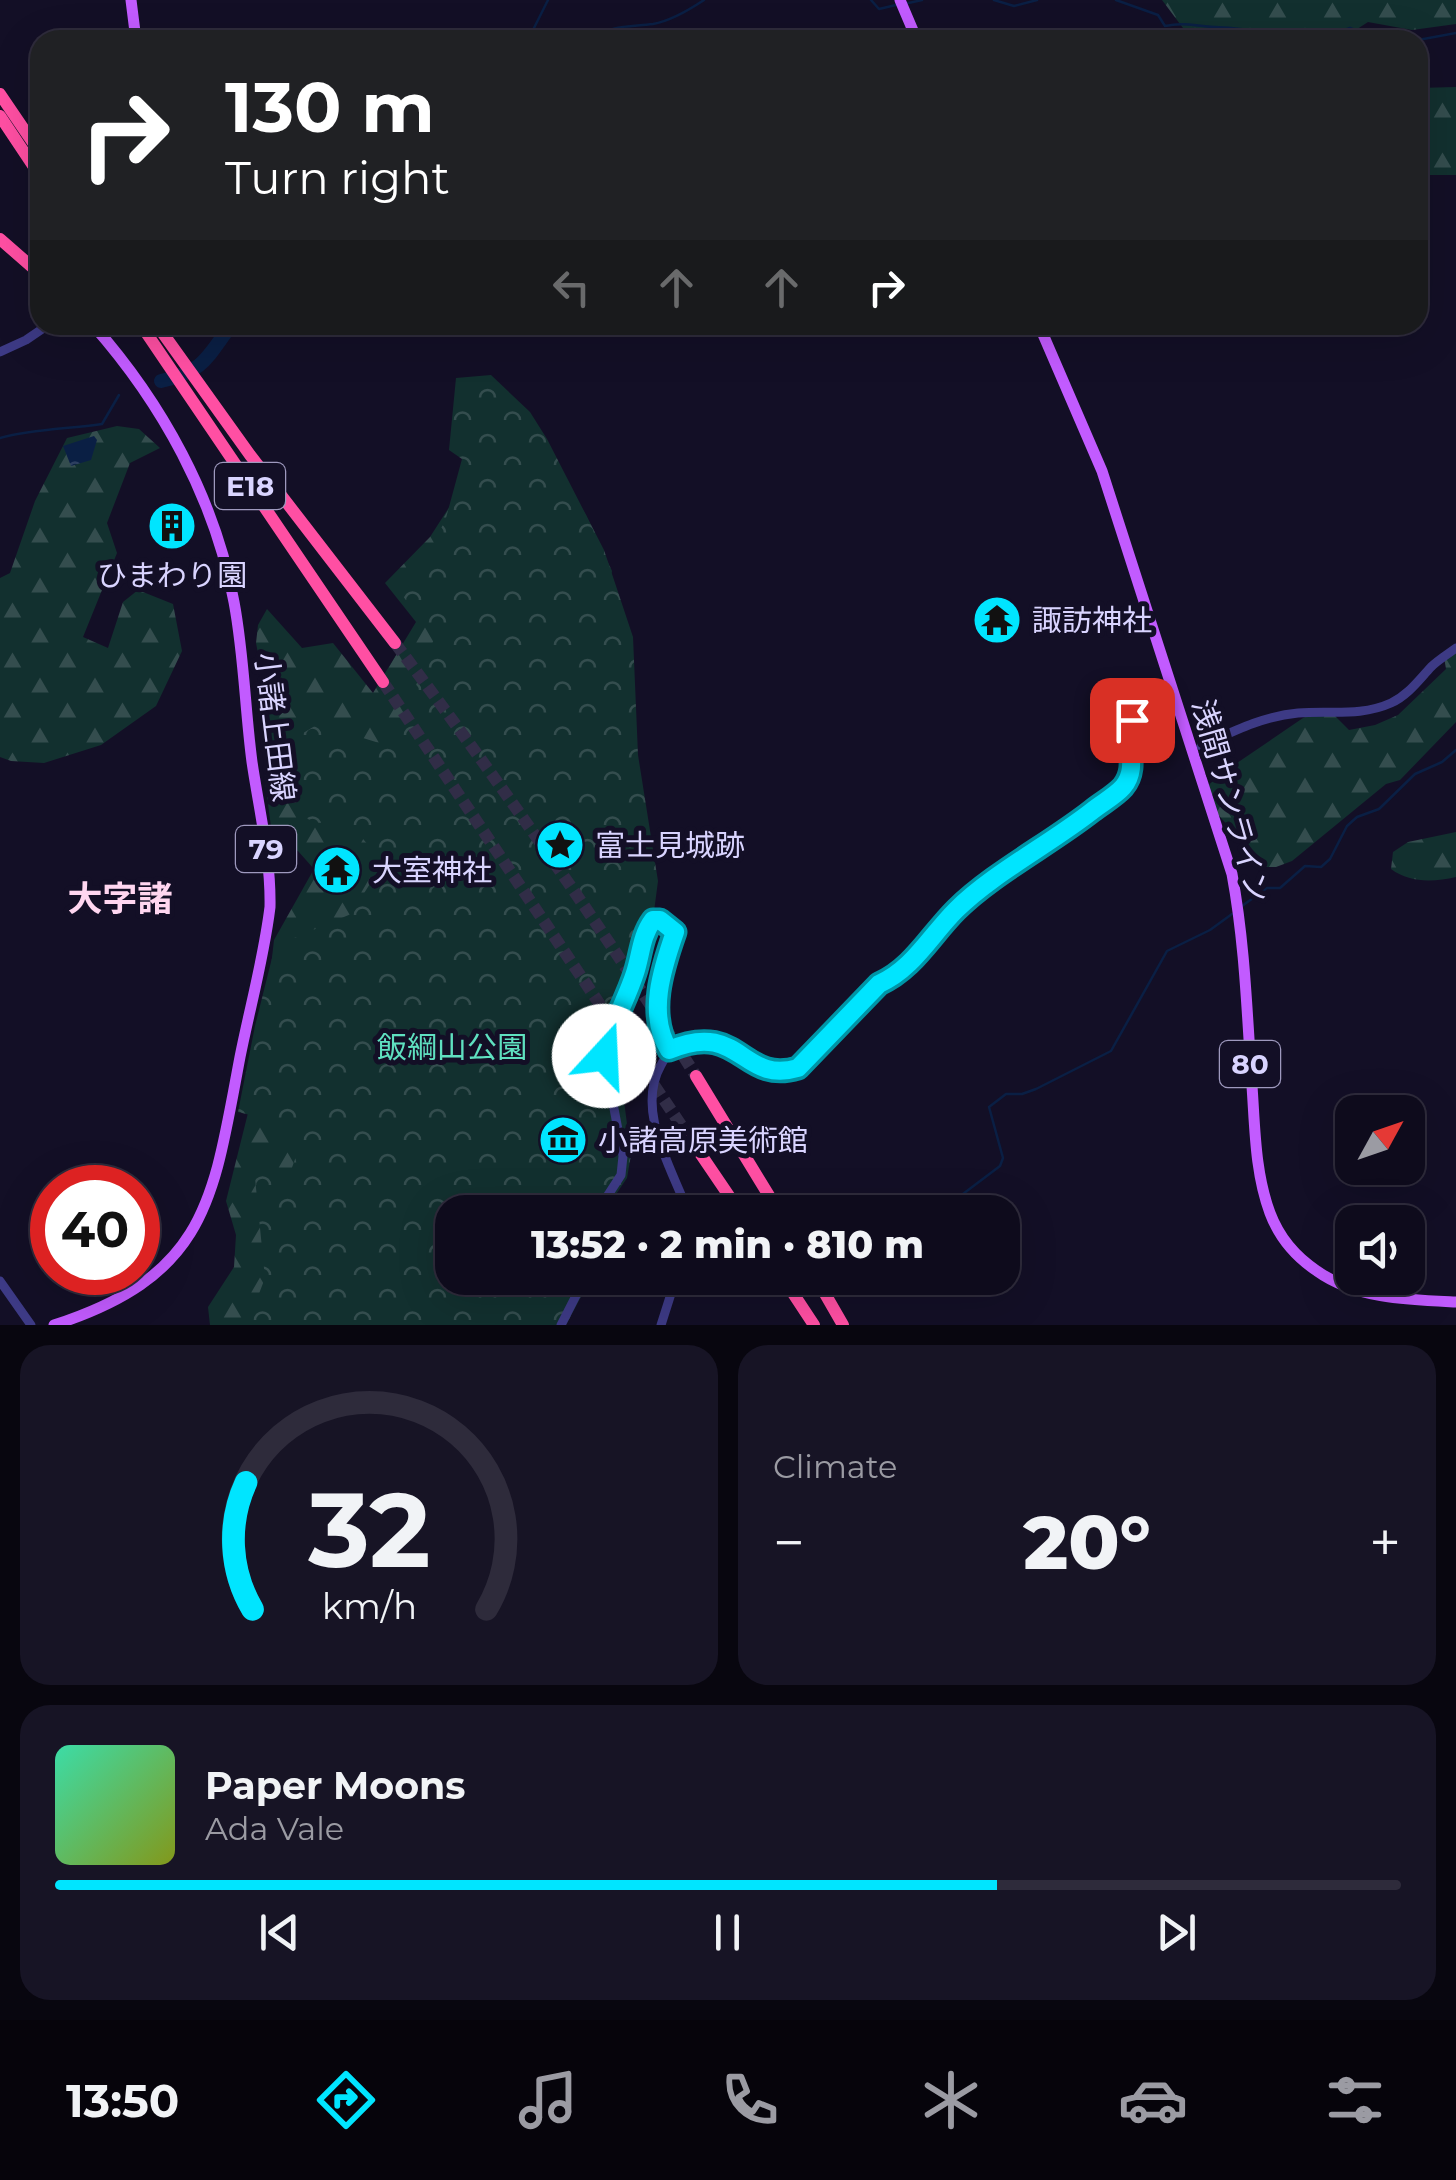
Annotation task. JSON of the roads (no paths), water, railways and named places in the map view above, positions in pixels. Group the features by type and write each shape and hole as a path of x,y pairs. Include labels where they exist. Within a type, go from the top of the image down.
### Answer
{"highway":[{"path":"0,94 30,138"},
{"path":"0,116 30,163"},
{"path":"0,132 30,167"},
{"path":"0,243 30,266"},
{"name":"E18","path":"148,335 383,682"},
{"name":"E18","path":"164,335 250,455 396,643"},
{"path":"696,1076 769,1195"},
{"path":"685,1130 729,1195"},
{"path":"795,1295 814,1325"},
{"path":"826,1295 844,1325"}],"main road":[{"path":"130,0 134,30"},
{"path":"900,0 914,30"},
{"name":"小諸上田線","path":"54,1325 96,1311 136,1289 170,1260 197,1223 224,1148 270,906 269,870 239,638 218,540 198,488 160,414 133,372 102,335"},
{"name":"浅間サンライン","path":"1043,335 1102,471 1232,874 1242,926 1259,1168 1271,1215 1300,1258 1339,1284 1361,1292 1456,1302"}],"street":[{"path":"0,352 33,335"},
{"path":"1201,746 1253,723 1300,712 1346,714 1387,705 1405,696 1433,665 1456,648"},
{"path":"681,1195 659,1138 651,1095 654,1076 669,1050 695,1040 713,1040 769,1070 798,1068 879,984 893,978 912,961 957,909 1124,786 1132,763 1132,720 1177,702"},
{"path":"608,1195 621,1175 624,1156 604,1056 637,969 646,930 653,920 660,920 675,932 662,970 658,1010 658,1034 669,1050"},
{"path":"0,1281 31,1325"},
{"path":"561,1325 576,1295"},
{"path":"661,1325 671,1295"}],"water":[{"path":"94,436 97,440 91,460 71,466 63,446"}],"waterway":[{"path":"533,30 548,0"},
{"path":"611,30 666,20 704,0"},
{"path":"871,0 879,9 896,5"},
{"path":"904,4 922,0"},
{"path":"994,0 1014,6 1037,0"},
{"path":"1116,0 1158,15 1165,26 1247,30"},
{"path":"1344,30 1354,30"},
{"path":"1428,38 1456,33"},
{"path":"161,381 195,368 224,335"},
{"path":"0,438 102,424 119,395"},
{"path":"1242,906 1267,888 1280,888 1305,866 1321,867 1357,817 1379,809 1415,774 1442,762 1456,750"},
{"path":"962,1195 1000,1166 1003,1158 989,1107 1006,1094 1036,1089 1111,1051 1167,951 1210,930 1232,914"}],"tunnel":[{"path":"395,643 550,856 696,1076"},
{"path":"383,682 685,1131"}],"place":[{"name":"ひまわり園","path":"172,526"},
{"name":"諏訪神社","path":"997,620"},
{"name":"富士見城跡","path":"560,845"},
{"name":"大室神社","path":"337,870"},
{"name":"小諸高原美術館","path":"563,1140"}],"district":[{"name":"大字諸","path":"120,898"}],"park label":[{"name":"飯綱山公園","path":"452,1047"}]}
